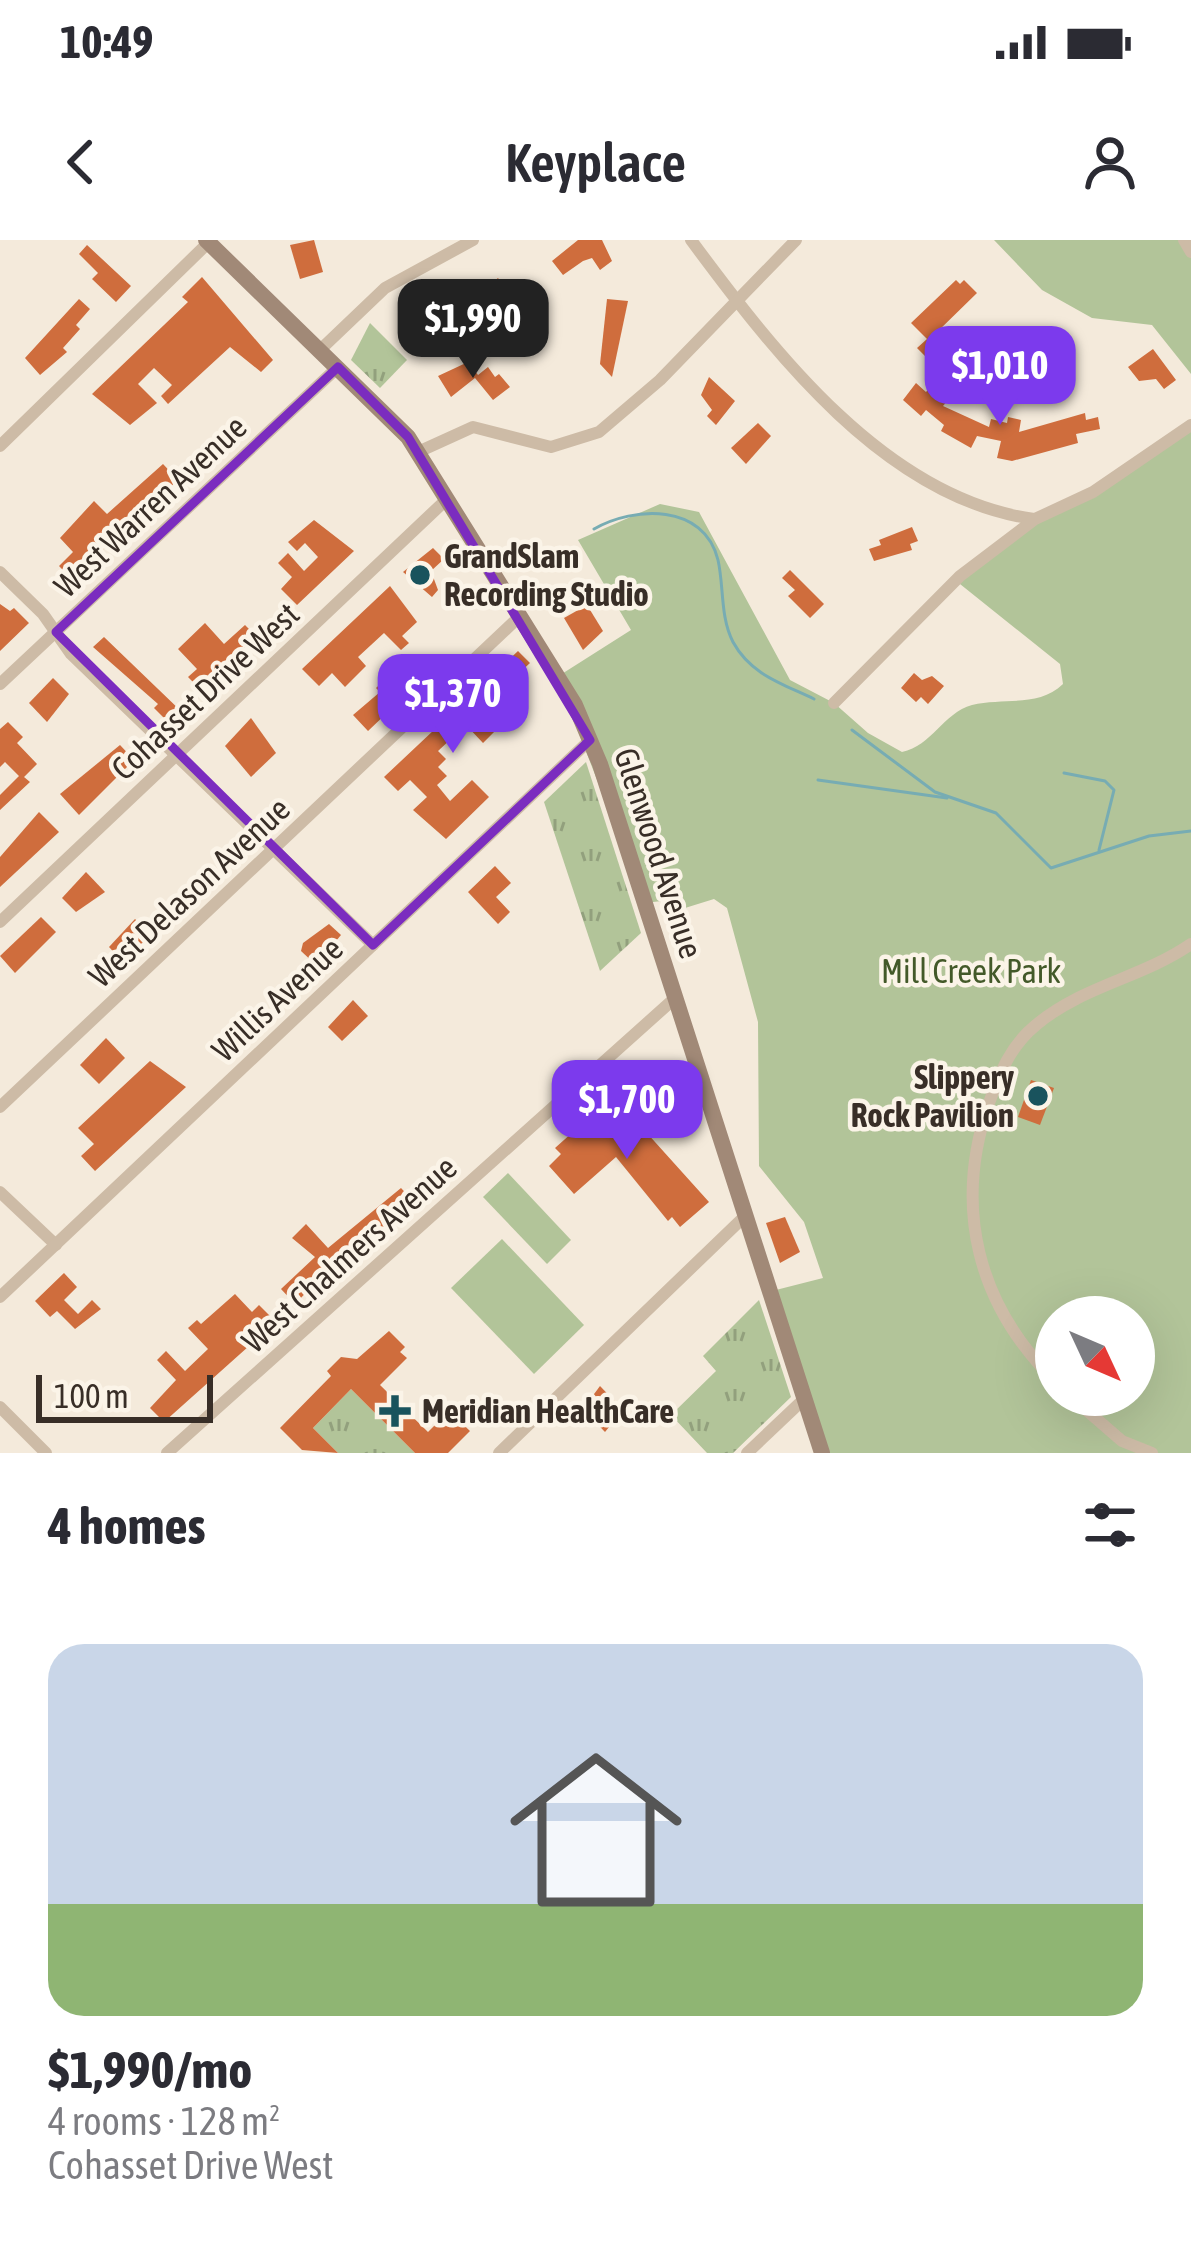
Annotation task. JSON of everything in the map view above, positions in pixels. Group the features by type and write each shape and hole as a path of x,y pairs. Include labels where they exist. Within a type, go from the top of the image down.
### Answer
{"main road":[{"name":"Glenwood Avenue","path":"207,241 418,452 590,740 822,1453"}],"street":[{"path":"320,350 385,288 473,240"},
{"path":"691,240 798,375 903,463 979,507 1035,519"},
{"path":"418,452 473,427 537,447 581,441 637,403 796,240"},
{"path":"1184,240 1191,252"},
{"path":"0,446 207,241"},
{"name":"West Warren Avenue","path":"0,684 338,367"},
{"path":"834,703 959,576 1035,519 1092,493 1191,424"},
{"name":"Cohasset Drive West","path":"0,922 447,499"},
{"path":"0,572 71,654 373,945"},
{"name":"West Delason Avenue","path":"0,1107 519,616"},
{"name":"Willis Avenue","path":"0,1297 590,740"},
{"path":"1035,1355 1005,1316 974,1244 969,1205 982,1126 1004,1063 1032,1028 1072,999 1152,969 1191,944"},
{"name":"West Chalmers Avenue","path":"167,1453 675,998"},
{"path":"0,1192 56,1245"},
{"path":"500,1453 744,1216"},
{"path":"747,1453 804,1399"},
{"path":"0,1407 46,1453"},
{"path":"1091,1416 1122,1441 1152,1453"}],"highlighted area":[{"path":"338,367 408,437 590,740 373,945 56,632"}],"green space":[{"path":"994,240 1191,240 1191,374 1152,325 1092,318 1042,290"},
{"path":"370,323 407,360 380,388 351,360"},
{"name":"Mill Creek Park","path":"1191,425 1191,1453 822,1453 768,1292 823,1278 804,1222 759,1166 758,1022 727,908 714,899 685,908 678,899 645,903 557,677 631,630 578,540 660,504 699,512 790,680 834,703 868,733 902,752 922,743 962,709 1032,699 1063,684 1060,664 955,580"},
{"path":"586,762 641,933 600,971 544,802"},
{"path":"508,1173 571,1240 547,1264 483,1197"},
{"path":"502,1239 584,1325 534,1374 451,1288"},
{"path":"759,1300 791,1397 733,1453 707,1453 671,1415 716,1371 703,1356"},
{"path":"351,1389 415,1453 338,1453 313,1428"}],"building":[{"path":"314,240 323,272 300,279 290,245"},
{"path":"578,240 602,240 612,261 600,270 592,258 563,275 552,261"},
{"path":"87,245 131,286 116,302 92,279 98,273 79,254"},
{"path":"202,277 273,360 261,372 230,347 168,404 161,396 172,385 154,368 138,384 157,403 130,425 92,394 188,302 182,297"},
{"path":"498,278 513,299 455,325 451,317"},
{"path":"956,280 960,284 964,280 977,293 934,335 944,353 928,359 917,348 927,339 911,323"},
{"path":"79,299 90,309 76,325 80,329 63,348 67,352 40,375 25,358"},
{"path":"607,299 628,301 612,377 600,364"},
{"path":"1153,349 1176,380 1164,389 1156,379 1139,381 1128,367"},
{"path":"468,362 478,375 488,367 510,387 493,400 475,378 451,397 438,376"},
{"path":"709,377 735,401 716,425 707,416 712,410 701,395"},
{"path":"916,383 926,392 932,385 949,399 943,406 989,427 991,419 1007,423 1008,417 1021,420 1019,432 1085,413 1086,420 1098,417 1100,429 1076,434 1078,443 1012,461 997,458 1001,441 977,436 971,448 941,431 944,425 926,410 921,416 903,400"},
{"path":"758,423 771,436 746,464 731,448"},
{"path":"163,464 178,480 72,579 59,566 73,552 60,538 94,501 107,514"},
{"path":"314,520 354,551 297,605 281,589 292,577 278,563 288,553 304,571 318,557 305,543 297,551 288,542"},
{"path":"912,527 918,541 910,544 912,550 874,561 869,549 881,545 879,540"},
{"name":"GrandSlam Recording Studio","path":"433,548 444,559 431,571 438,590 432,597 403,572"},
{"path":"790,570 824,604 810,618 788,596 795,590 782,578"},
{"path":"390,586 417,622 402,636 409,643 401,650 384,633 358,657 366,666 345,687 332,673 319,686 302,669"},
{"path":"0,604 10,611 14,608 29,623 0,651"},
{"path":"587,605 603,631 583,650 564,618"},
{"path":"205,623 224,644 245,625 260,640 203,692 188,677 197,669 178,649"},
{"path":"104,637 184,714 172,726 154,708 158,704 93,647"},
{"path":"518,651 530,663 487,703 491,707 483,715 497,729 483,743 466,725 438,751 446,759 438,767 447,776 437,785 450,801 472,780 489,797 446,839 413,810 427,797 410,780 398,791 384,777"},
{"path":"392,673 410,691 368,731 353,715 380,692 376,688"},
{"path":"914,673 922,680 932,676 944,686 928,704 921,697 916,702 901,688"},
{"path":"53,678 69,694 47,722 29,703"},
{"path":"251,718 276,753 251,777 225,746"},
{"path":"8,722 23,737 17,743 37,764 24,777 30,782 0,810 0,795 19,776 5,762 0,767 0,729"},
{"path":"120,745 134,760 79,815 60,794"},
{"path":"39,812 59,832 0,887 0,857"},
{"path":"495,866 511,883 496,897 510,912 498,924 468,892"},
{"path":"86,872 105,892 76,912 62,898"},
{"path":"41,917 56,932 15,973 0,956"},
{"path":"135,919 152,935 121,960 109,947"},
{"path":"329,924 341,935 316,965 301,951 303,943"},
{"path":"353,1000 368,1016 342,1041 328,1027"},
{"path":"106,1038 125,1058 99,1084 80,1065"},
{"path":"150,1061 186,1087 95,1171 81,1156 94,1144 78,1128"},
{"name":"Slippery Rock Pavilion","path":"1031,1080 1054,1088 1040,1125 1018,1117"},
{"path":"610,1099 624,1115 628,1112 709,1202 680,1227 672,1217 668,1221 616,1157 574,1194 549,1166 561,1154 555,1148"},
{"path":"401,1188 414,1202 347,1261 343,1257 295,1304 281,1289 315,1257 292,1238 306,1224 328,1248"},
{"path":"785,1217 800,1252 780,1263 766,1223"},
{"path":"64,1273 77,1287 64,1300 78,1314 92,1300 101,1309 75,1329 57,1311 50,1317 35,1301"},
{"path":"235,1294 252,1312 259,1305 276,1322 164,1422 150,1408 176,1380 157,1360 166,1351 185,1371 208,1349 188,1328 197,1320 201,1324"},
{"path":"389,1331 405,1347 400,1352 407,1358 380,1385 428,1432 449,1411 470,1431 448,1453 415,1453 351,1389 313,1428 338,1453 302,1450 280,1428 331,1376 327,1371 341,1357 357,1359"},
{"path":"600,1386 623,1410 605,1432 583,1409"}],"waterway":[{"path":"594,529 647,514 666,514 698,528 718,560 726,622 740,653 769,677 814,699"},
{"path":"852,730 935,792 996,813 1051,868 1149,836 1191,831"},
{"path":"1064,773 1105,781 1114,790 1099,850"},
{"path":"818,780 947,798"}],"place":[{"name":"GrandSlam Recording Studio","path":"420,575"},
{"name":"Slippery Rock Pavilion","path":"1038,1096"},
{"name":"Meridian HealthCare","path":"395,1411"}]}
